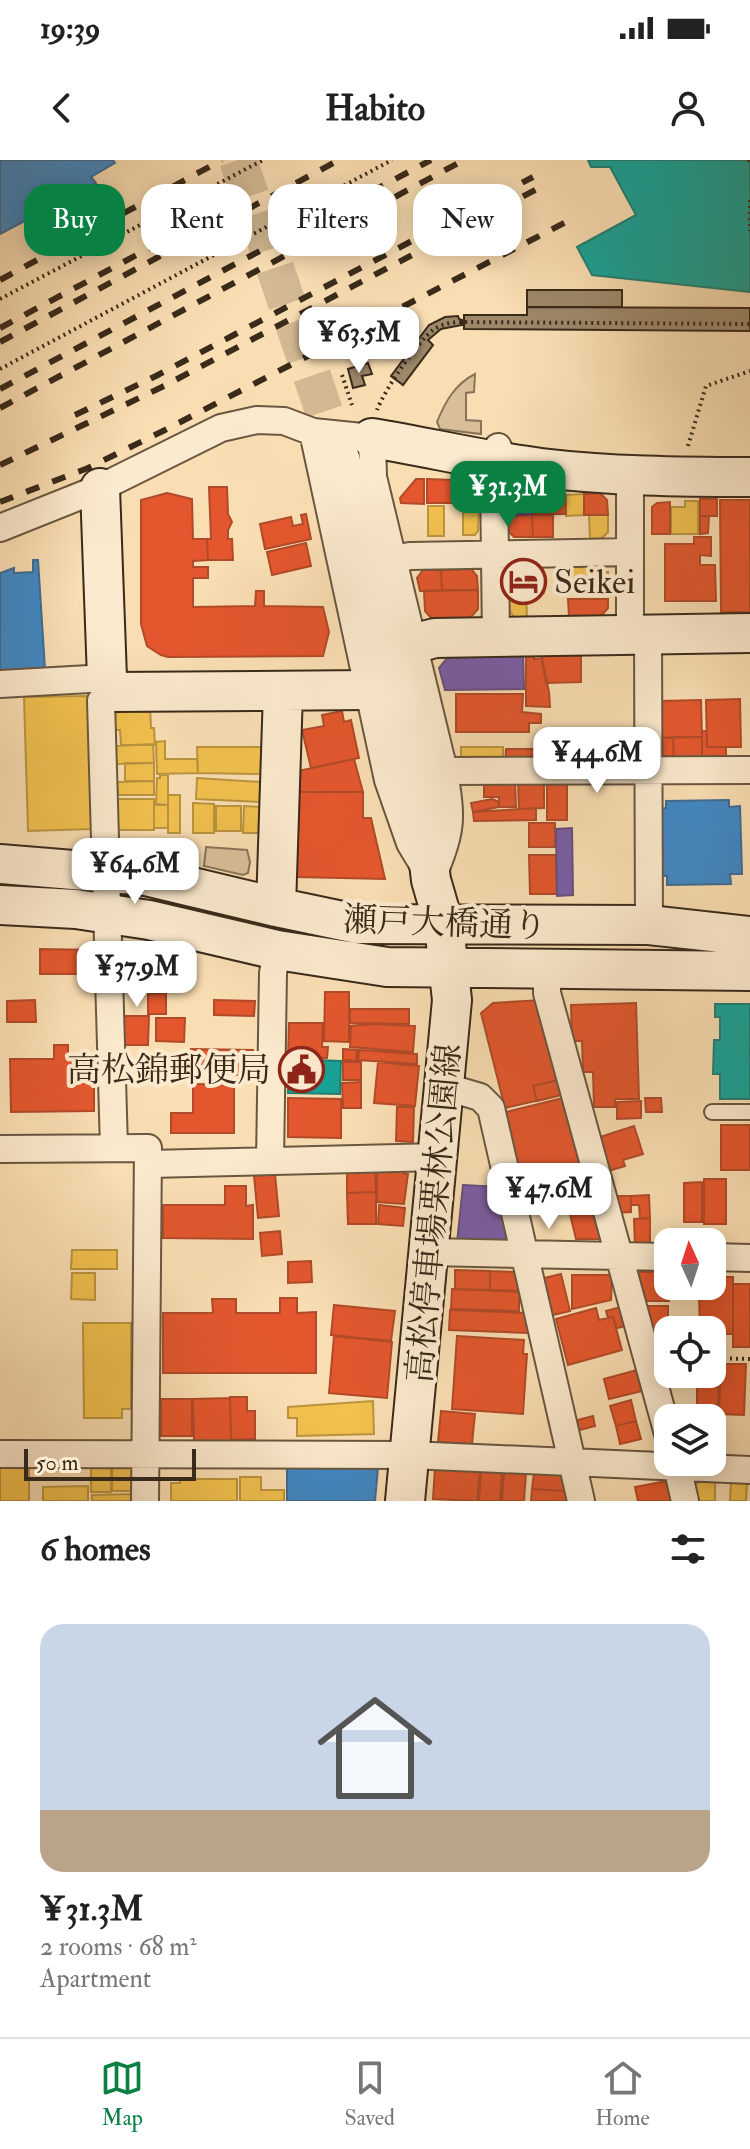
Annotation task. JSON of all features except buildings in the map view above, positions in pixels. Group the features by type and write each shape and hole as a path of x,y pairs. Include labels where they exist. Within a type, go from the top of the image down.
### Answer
{"street":[{"path":"0,528 100,488 221,428 257,420 284,421 313,432 383,434 630,475 750,477"},
{"path":"313,432 368,690 397,809 410,843 431,880"},
{"path":"383,434 373,477 444,771 451,818 445,845 431,880"},
{"path":"497,454 750,463"},
{"path":"496,638 497,454"},
{"name":"高松停車場栗林公園線","path":"340,458 417,788 430,854 431,880 444,925 452,1000 405,1501"},
{"path":"630,475 630,552 649,770 649,925"},
{"path":"100,488 110,685 101,701 114,1148"},
{"path":"392,560 410,556 630,552"},
{"path":"412,644 435,638 750,633"},
{"path":"0,684 283,692 368,690"},
{"path":"276,907 283,692"},
{"path":"444,771 750,770"},
{"name":"瀬戸大橋通り","path":"0,864 107,872 185,884 357,924 649,925 750,936"},
{"name":"瀬戸大橋通り","path":"0,905 61,907 149,920 277,950 387,967 750,971"},
{"path":"270,1161 273,973 277,950"},
{"path":"547,968 547,993 660,1404"},
{"path":"446,1087 480,1097 491,1108 581,1501"},
{"path":"0,1149 148,1148 145,1501"},
{"path":"149,1164 439,1157"},
{"path":"430,1252 654,1257"},
{"path":"726,1257 750,1258"},
{"path":"0,1454 410,1455 654,1464"},
{"path":"726,1468 750,1470"},
{"path":"679,1476 685,1501"}],"lane":[{"path":"712,1112 750,1112"}],"path":[{"path":"0,299 263,160"},
{"path":"0,369 392,160"},
{"path":"750,200 750,231"},
{"path":"383,434 377,408 388,388 426,337 443,325 457,322 750,324"},
{"path":"687,452 706,386 750,371"},
{"path":"342,375 352,405"},
{"path":"726,1358 750,1359"}],"shaded area":[{"path":"475,374 474,392 466,393 466,420 481,421 481,434 440,429 437,422 447,401 456,388"},
{"path":"140,844 173,845 172,861 139,857"},
{"path":"206,847 247,850 250,862 248,873 243,875 204,866"}],"tunnel":[{"path":"238,160 340,458"}],"railway":[{"path":"0,280 222,160"},
{"path":"0,342 339,160"},
{"path":"0,389 431,160"},
{"path":"0,408 464,160"},
{"path":"75,415 156,376 533,177"},
{"path":"0,465 164,386 539,188"},
{"path":"0,502 88,468 165,430 568,221"},
{"path":"0,328 141,253"}],"place":[{"name":"Seikei","path":"523,581"},
{"name":"高松錦郵便局","path":"302,1069"}]}
